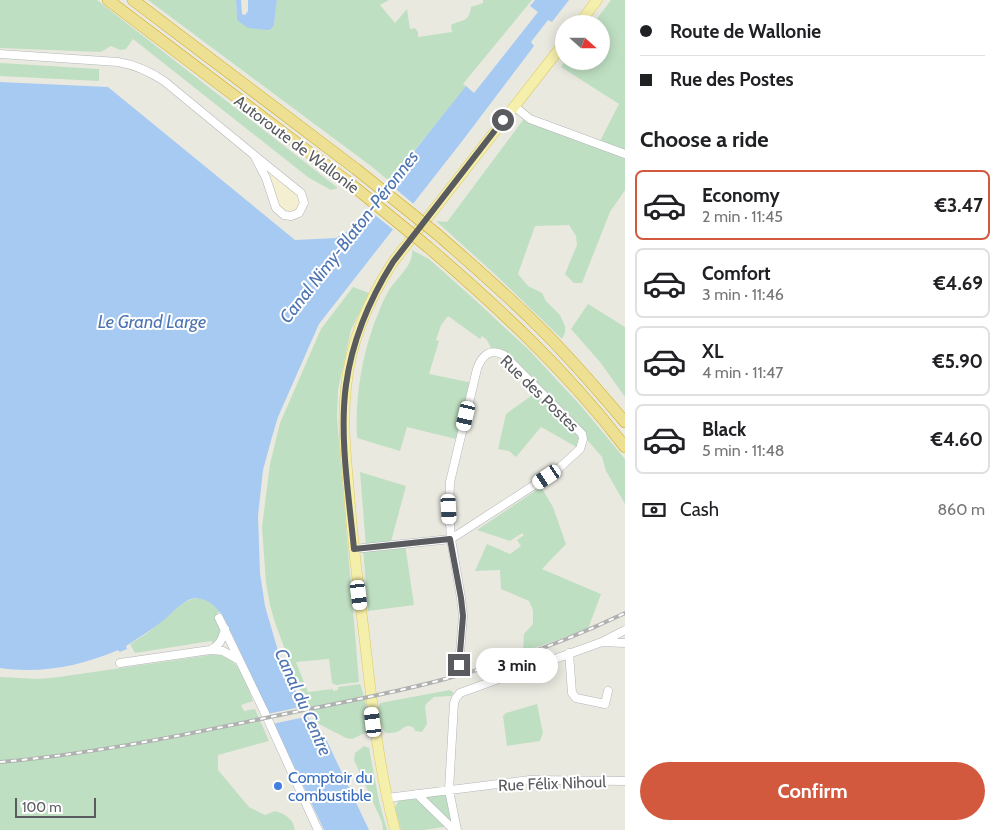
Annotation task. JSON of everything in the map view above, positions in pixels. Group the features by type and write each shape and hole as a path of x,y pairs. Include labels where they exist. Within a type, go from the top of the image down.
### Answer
{"highway":[{"name":"Autoroute de Wallonie","path":"108,0 347,182 428,247 481,293 525,335 572,384 625,447"},
{"name":"Autoroute de Wallonie","path":"133,0 356,169 437,234 538,325 584,374 625,422"}],"main road":[{"path":"585,15 597,0"},
{"path":"395,830 374,727 354,549 344,433 346,386 350,364 361,323 380,281 555,54"}],"street":[{"path":"0,54 118,62 134,65 148,71 164,81 301,193 304,204 299,213 291,216 279,212 266,178 254,155"},
{"path":"514,106 530,118 625,154"},
{"name":"Rue des Postes","path":"354,549 450,539 556,471 578,453 582,443 582,434 504,355 498,352 487,353 482,358 477,369 450,482 450,539 463,616 459,665"},
{"path":"218,618 241,662 318,830"},
{"path":"210,650 219,646 225,630"},
{"path":"455,830 449,790 453,717 456,698 460,693 602,642 625,630"},
{"path":"602,642 625,643"},
{"path":"120,663 210,650 232,654 241,662"},
{"path":"569,653 572,693 576,698 605,704 608,691"},
{"name":"Rue Félix Nihoul","path":"449,790 530,780 625,781"},
{"path":"387,798 449,790"},
{"path":"416,794 455,830"}],"green space":[{"path":"0,0 97,0 338,188 331,190 309,178 133,39 126,49 120,50 111,46 101,52 0,48"},
{"path":"148,0 236,0 237,20 274,25 277,0 389,0 380,5 395,23 407,9 410,29 415,28 418,32 418,37 452,32 451,25 467,18 471,7 483,3 483,0 532,0 463,84 466,86 456,100 389,181"},
{"path":"611,0 625,0 625,190 610,212 582,283 574,283 565,274 577,245 576,236 569,225 535,226 518,274 528,286 542,293 546,301 560,315 565,326 565,333 562,339 498,277 436,221 447,222 526,116 600,141 619,104 566,70 610,70 610,15 600,15"},
{"path":"0,63 99,69 99,81 0,76"},
{"path":"412,250 429,259 474,299 529,350 581,406 625,459 625,504 606,471 602,457 583,435 580,449 541,427 516,457 509,451 498,449 506,414 538,391 504,355 493,352 487,340 482,336 480,339 448,316 441,325 436,340 439,341 429,374 473,383 460,440 407,427 400,451 357,438 358,395 362,366 369,338 384,300 391,287 407,267 412,256"},
{"path":"353,287 369,293 351,330 338,390 337,418 359,682 336,685 332,683 329,659 296,662 308,692 333,689 333,691 338,690 338,687 360,684 365,701 368,726 367,732 352,739 346,738 319,724 301,692 270,605 266,583 262,527 270,464 280,423 321,329"},
{"path":"588,304 625,327 625,397 600,362 571,329"},
{"path":"360,472 406,486 390,545 405,544 414,605 368,611 363,548 366,547"},
{"path":"541,487 553,507 566,544 542,569 601,594 588,629 523,652 524,634 533,624 533,610 529,601 501,589 500,570 475,571 487,544 510,554 521,546 517,540 524,535 522,533 510,541 477,530"},
{"path":"200,598 216,606 220,611 216,615 225,629 214,644 211,641 135,653 130,644 146,634 183,603"},
{"path":"217,654 233,662 242,672 253,701 241,705 244,711 255,709 269,741 218,755 218,770 249,807 265,815 275,811 288,817 295,830 0,830 0,677 38,679 59,677"},
{"path":"450,690 454,693 451,696 434,697 425,706 427,724 422,732 415,731 414,728 408,726 397,732 386,733 378,719 380,703"},
{"path":"537,704 543,733 540,741 507,746 503,716 506,713"},
{"path":"364,746 369,748 379,801 387,830 383,830 382,822 354,760 355,753"},
{"path":"446,793 452,819 450,826 424,830 401,830 395,808 399,799"}],"sand":[{"path":"254,155 301,193 299,213 279,212"}],"water":[{"path":"236,0 241,0 242,14 245,15 248,11 248,0 277,0 274,25 268,30 248,28 237,20"},
{"name":"Le Grand Large","path":"535,0 569,0 557,15 555,15 552,22 548,20 531,42 534,46 319,324 278,417 263,470 258,516 260,573 265,606 278,651 318,739 325,737 369,830 324,830 225,620 212,604 206,601 195,598 188,600 141,637 126,646 127,649 120,652 118,650 75,664 46,669 15,670 0,668 0,82 108,87 295,240 336,238 354,227 466,86 474,93 538,12 530,6"}],"pier":[{"path":"387,182 415,205 395,231 366,208"},
{"path":"306,706 310,716 272,724 267,714"}],"railway":[{"path":"0,762 35,759 138,743 402,690 515,658 589,630 625,613"}],"place":[{"name":"Comptoir du combustible","path":"278,786"}],"route":[{"path":"459,665 463,616 450,539 354,549 347,479 344,409 350,364 361,323 380,281 503,120"}],"water label":[{"name":"Canal Nimy-Blaton-Péronnes","path":"349,237"},
{"name":"Canal du Centre","path":"303,702"}]}
